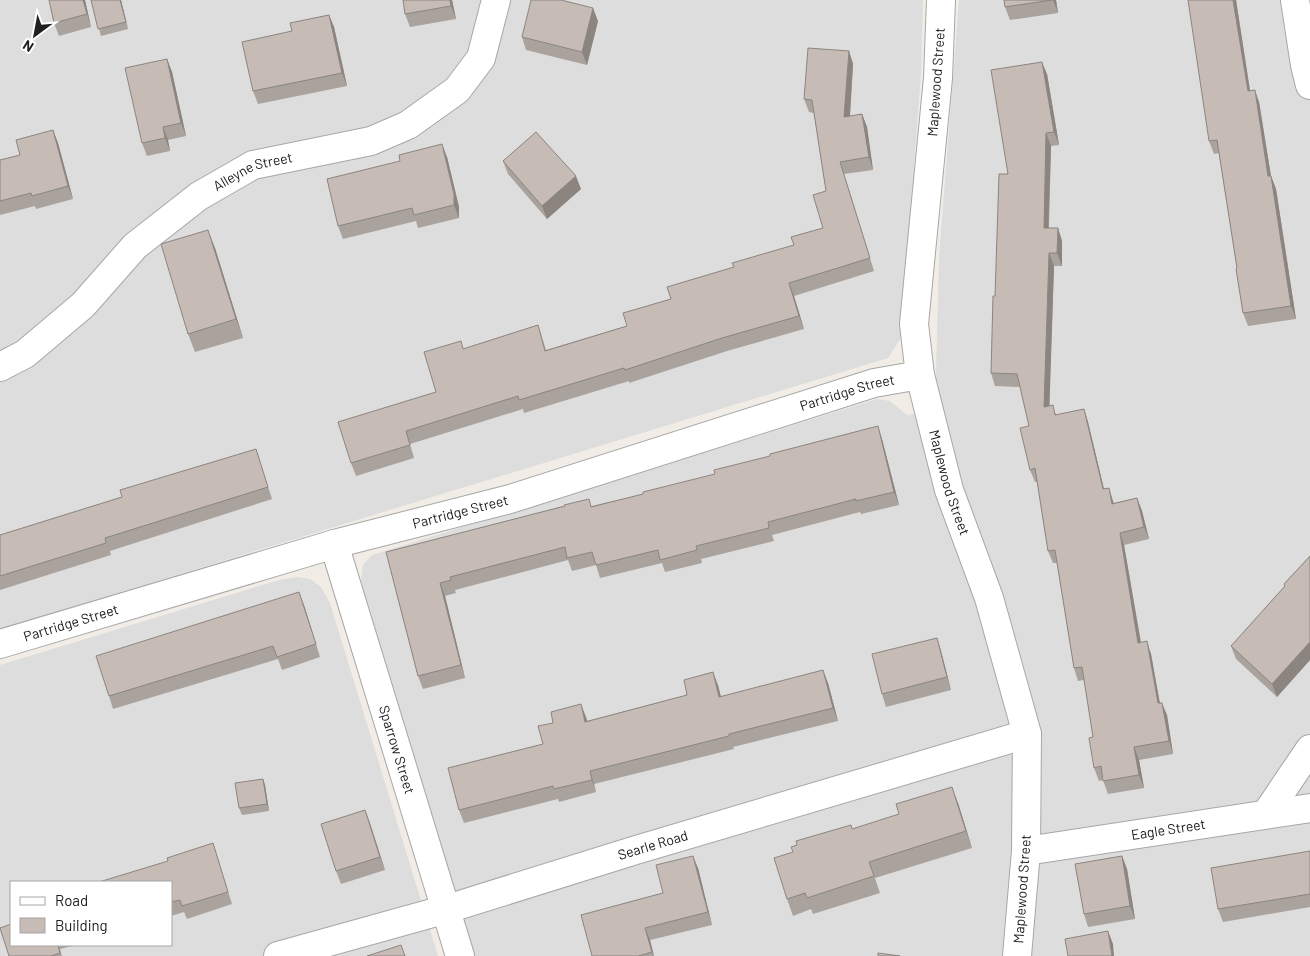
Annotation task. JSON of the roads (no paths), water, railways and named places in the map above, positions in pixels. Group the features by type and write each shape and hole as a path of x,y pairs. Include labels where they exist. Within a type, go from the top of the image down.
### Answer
{"street":[{"name":"Alleyne Street","path":"0,367 25,354 83,304 135,246 199,196 253,166 371,141 408,125 457,90 481,58 496,0"},
{"name":"Maplewood Street","path":"941,0 938,78 914,324 920,375 949,490 989,598 1027,734 1026,851 1016,956"},
{"path":"1295,0 1310,85"},
{"name":"Partridge Street","path":"0,644 334,544 510,499 874,383 920,375"},
{"name":"Sparrow Street","path":"334,544 460,956"},
{"name":"Searle Road","path":"278,956 446,909 636,850 1027,734"},
{"path":"1266,814 1310,749"},
{"name":"Eagle Street","path":"1026,851 1310,808"}]}
